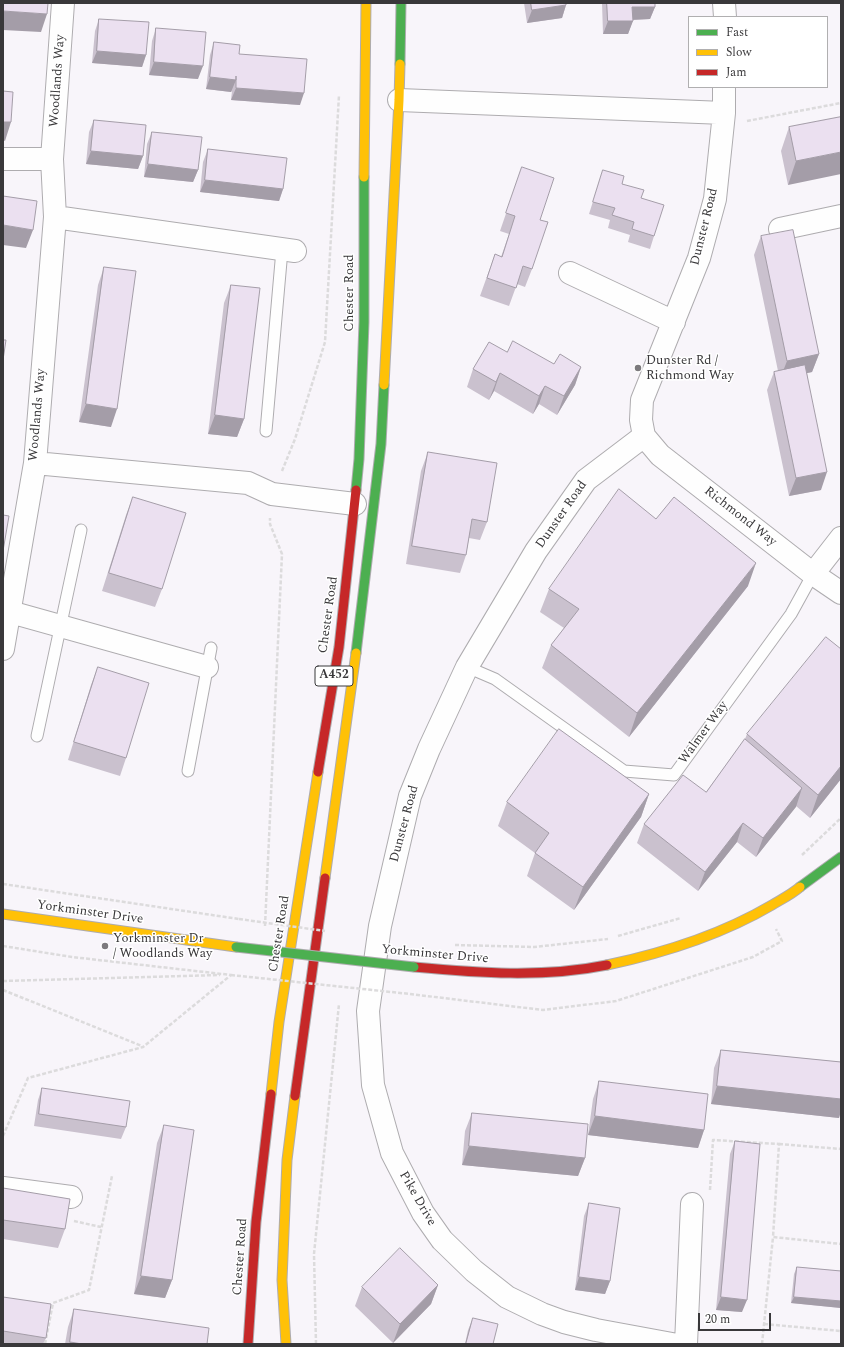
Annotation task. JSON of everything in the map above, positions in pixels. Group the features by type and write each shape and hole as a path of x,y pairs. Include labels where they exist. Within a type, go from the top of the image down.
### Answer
{"main road":[{"name":"Chester Road","path":"248,1344 256,1222 279,1022 339,647 352,545 358,459 364,322 363,214 366,3"},
{"name":"A452","path":"286,1344 282,1280 287,1160 361,620 381,444 399,100 401,3"},
{"name":"Yorkminster Drive","path":"3,914 236,947 414,967 472,972 538,973 618,963 694,942 760,912 788,896 841,857"}],"street":[{"name":"Woodlands Way","path":"3,649 6,610 35,463 55,217 52,159 63,3"},
{"path":"724,3 725,16"},
{"name":"Dunster Road","path":"380,926 410,796 429,749 467,667 536,551 586,480 644,436 641,420 642,400 699,258 715,199 723,120 724,88"},
{"path":"399,100 723,120"},
{"path":"3,159 52,159"},
{"path":"780,230 841,216"},
{"path":"55,217 288,251"},
{"path":"570,273 674,322"},
{"name":"Richmond Way","path":"644,436 660,456 813,574 841,593"},
{"path":"35,463 248,483 272,494 355,504"},
{"path":"813,574 841,538"},
{"path":"6,610 61,625 209,657"},
{"name":"Pike Drive","path":"380,926 368,1011 373,1085 392,1153 422,1213 442,1240 474,1271 508,1297 594,1337 672,1344"},
{"path":"3,1188 71,1197"},
{"path":"686,1344 692,1204"}],"lane":[{"path":"266,431 288,251"},
{"path":"37,736 81,530"},
{"name":"Walmer Way","path":"467,667 495,679 624,771 674,774 791,614 813,574"},
{"path":"188,771 209,657"}],"path":[{"path":"264,934 282,554 270,524 272,494 296,439 325,342 340,87"},
{"path":"723,120 841,102"},
{"path":"801,855 841,818"},
{"path":"3,884 239,919"},
{"path":"448,945 534,947 612,938 686,917"},
{"path":"3,946 72,957 410,994"},
{"path":"261,973 261,980"},
{"path":"3,981 231,975"},
{"path":"3,1136 28,1078 142,1047 231,975"},
{"path":"3,990 142,1047"},
{"path":"316,1344 314,1254 339,1004"},
{"path":"692,1204 710,1201 713,1140 841,1148"},
{"path":"762,1344 773,1237 779,1144"},
{"path":"44,1344 52,1303 89,1290 112,1176"},
{"path":"773,1237 841,1244"},
{"path":"764,1324 841,1331"}],"building":[{"path":"3,3 48,3 47,14 3,11"},
{"path":"531,3 566,3 566,5 532,10"},
{"path":"607,3 655,3 655,7 632,7 633,21 608,21"},
{"path":"99,19 149,22 146,55 97,51"},
{"path":"156,28 206,32 203,66 154,62"},
{"path":"214,42 240,45 239,54 307,59 304,93 236,88 236,80 210,77"},
{"path":"3,91 13,92 11,122 3,122"},
{"path":"841,117 841,152 796,161 789,127"},
{"path":"94,120 146,125 143,156 91,151"},
{"path":"152,132 202,137 198,170 148,164"},
{"path":"208,149 287,158 283,189 205,180"},
{"path":"522,167 554,178 540,220 548,222 532,269 523,266 516,288 487,278 495,254 502,257 515,216 506,213"},
{"path":"603,170 624,176 622,184 644,190 641,198 664,205 654,236 632,229 634,222 612,215 615,208 593,202"},
{"path":"3,196 37,201 33,230 3,225"},
{"path":"793,230 819,354 787,361 761,236"},
{"path":"104,267 136,271 117,409 86,404"},
{"path":"231,285 260,288 244,419 215,415"},
{"path":"3,340 6,340 3,360"},
{"path":"513,341 554,364 560,354 581,367 564,396 545,386 539,396 500,373 496,382 473,369 489,342 507,352"},
{"path":"805,365 827,472 796,478 774,372"},
{"path":"428,452 497,463 487,522 472,519 466,555 412,546"},
{"path":"619,489 656,519 674,497 756,563 637,713 551,645 579,609 549,589"},
{"path":"133,497 186,513 162,589 109,573"},
{"path":"3,515 9,516 3,551"},
{"path":"826,637 841,649 841,766 818,795 747,734"},
{"path":"98,667 149,683 126,758 74,742"},
{"path":"559,729 649,794 583,887 535,853 549,833 507,802"},
{"path":"745,739 802,788 763,838 743,823 705,872 644,824 683,775 706,792"},
{"path":"721,1050 841,1062 841,1099 717,1086"},
{"path":"599,1081 708,1094 704,1130 595,1116"},
{"path":"42,1088 130,1101 126,1127 39,1114"},
{"path":"472,1113 588,1124 585,1158 469,1146"},
{"path":"164,1125 194,1130 172,1280 141,1276"},
{"path":"735,1141 760,1144 747,1300 721,1297"},
{"path":"3,1188 70,1199 65,1229 3,1220"},
{"path":"589,1203 620,1208 610,1281 579,1277"},
{"path":"400,1248 438,1285 400,1324 362,1287"},
{"path":"797,1267 841,1271 841,1301 794,1297"},
{"path":"3,1297 51,1304 46,1338 3,1331"},
{"path":"74,1309 209,1328 207,1344 82,1344 70,1342"},
{"path":"473,1318 498,1324 493,1344 466,1344"}],"traffic: fast":[{"path":"400,64 401,3"},
{"path":"356,490 359,459 364,322 364,177"},
{"path":"356,653 381,444 384,385"},
{"path":"800,887 841,857"},
{"path":"236,947 414,967"}],"traffic: slow":[{"path":"364,177 366,3"},
{"path":"384,385 400,64"},
{"path":"325,878 356,653"},
{"path":"271,1094 279,1022 318,772"},
{"path":"607,965 671,949 712,934 753,916 800,887"},
{"path":"3,914 236,947"},
{"path":"286,1344 282,1280 287,1160 295,1096"}],"traffic: jam":[{"path":"318,772 339,647 356,490"},
{"path":"295,1096 325,878"},
{"path":"414,967 462,971 535,973 559,972 607,965"},
{"path":"248,1344 256,1222 271,1094"}],"place":[{"name":"Dunster Rd / Richmond Way","path":"638,368"},
{"name":"Yorkminster Dr / Woodlands Way","path":"105,946"}]}
